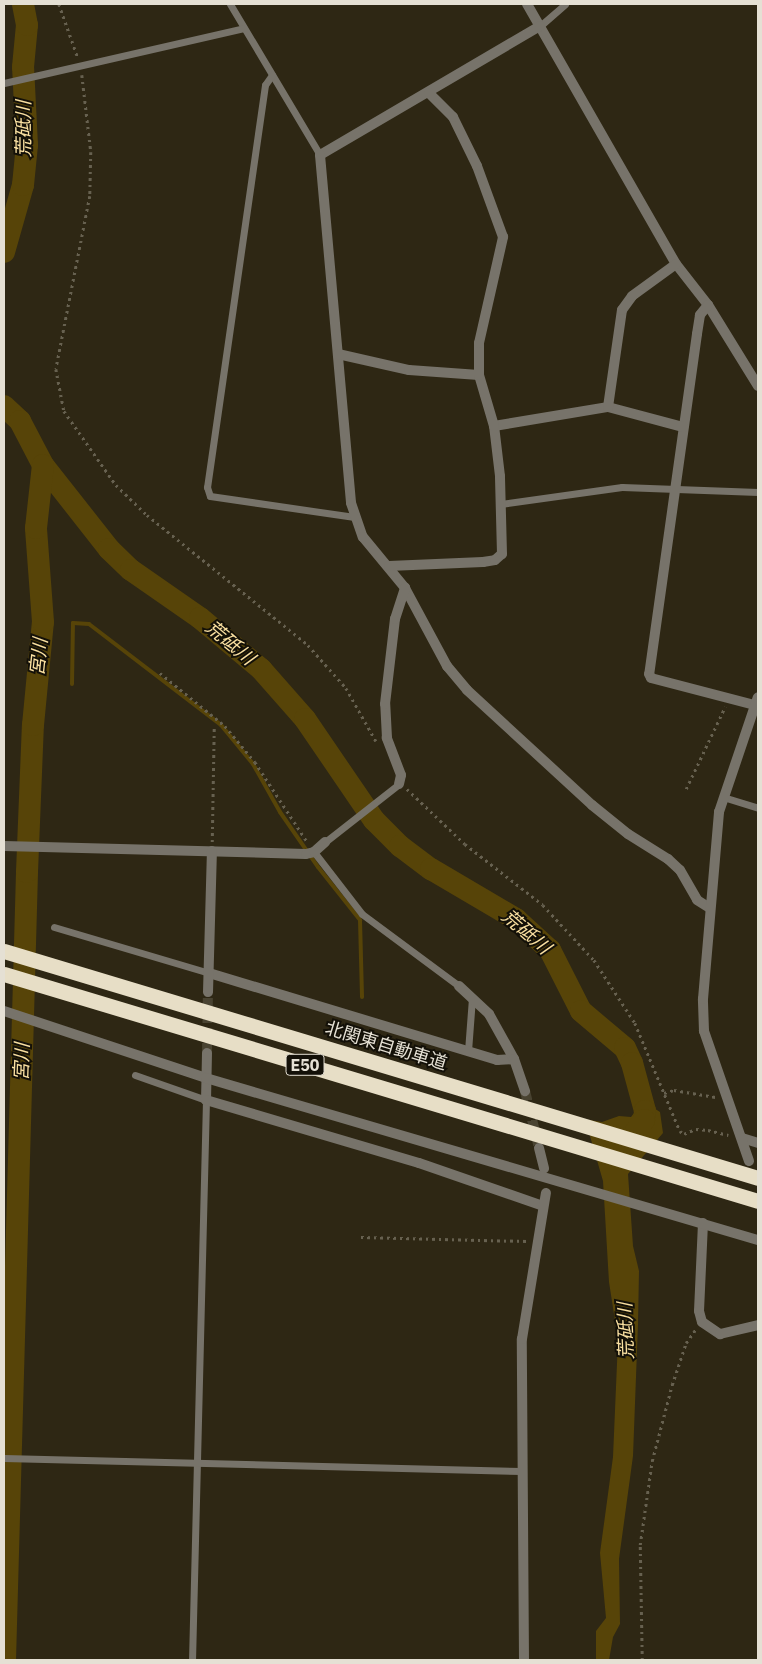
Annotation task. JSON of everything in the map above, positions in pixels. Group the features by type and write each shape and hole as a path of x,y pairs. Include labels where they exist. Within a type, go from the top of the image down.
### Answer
{"highway":[{"name":"北関東自動車道","path":"4,951 758,1178"},
{"name":"E50","path":"4,974 758,1201"}],"street":[{"path":"527,4 676,264 708,305 758,386"},
{"path":"540,26 429,93 320,155 354,517 363,537 389,566 405,588 447,666 467,690 592,805 628,834 668,859 680,870 697,900 710,908"},
{"path":"389,566 495,560 502,554 501,504 494,426 479,375 479,343 503,237 477,166 453,117 429,93"},
{"path":"608,407 622,310 632,296 676,264"},
{"path":"708,305 698,324 649,674 651,678 730,698 756,701 723,798 710,908 703,1018 714,1063 749,1161"},
{"path":"338,354 408,370 479,375"},
{"path":"494,426 608,407 683,426"},
{"path":"400,781 386,730 385,704 395,619 405,588"},
{"path":"6,846 314,852 325,842"},
{"path":"208,992 212,851"},
{"path":"209,973 497,1060 514,1059"},
{"path":"459,986 489,1014 514,1059 525,1091"},
{"path":"5,1011 45,1022 206,1078 758,1240"},
{"path":"207,1053 206,1100 419,1163 543,1206"},
{"path":"742,1138 758,1143"},
{"path":"539,1148 544,1168"},
{"path":"524,1660 522,1339 536,1243 546,1193"},
{"path":"703,1223 699,1311 704,1326 714,1332 727,1334 758,1325"}],"lane":[{"path":"230,4 320,155"},
{"path":"540,26 565,4"},
{"path":"4,83 98,64 108,57 244,28"},
{"path":"272,75 265,85 207,486 210,496 354,517"},
{"path":"501,504 622,487 758,492"},
{"path":"325,842 400,781"},
{"path":"723,798 758,808"},
{"path":"314,852 362,914 459,986"},
{"path":"54,927 209,973"},
{"path":"468,1051 472,998"},
{"path":"136,1075 206,1100 192,1660"},
{"path":"4,1458 522,1471"}],"path":[{"path":"59,4 78,68 91,152 90,196 56,369 64,412 116,484 147,515 308,645 346,688 379,746"},
{"path":"160,674 225,726 255,762 314,852"},
{"path":"686,789 730,698"},
{"path":"212,851 214,726"},
{"path":"400,781 418,802 464,844 544,905 584,948 636,1023 664,1093 684,1134 708,1130 742,1138"},
{"path":"664,1093 674,1090 709,1098 726,1094"},
{"path":"361,1237 536,1243"},
{"path":"642,1660 640,1545 652,1461 686,1343 693,1331 704,1326"}],"water":[{"path":"646,1103 660,1112 663,1133 628,1174 633,1246 639,1271 633,1456 619,1559 620,1624 613,1637 609,1660 596,1660 596,1631 606,1618 600,1553 613,1457 618,1340 609,1282 603,1181 590,1136 589,1120 602,1122 619,1116 631,1117 641,1104"}],"waterway":[{"name":"荒砥川","path":"4,252 23,185 27,145 23,67 27,25 23,4"},
{"name":"荒砥川","path":"4,406 20,421 43,465 109,549 131,570 200,618 261,669 305,719 374,820 400,846 431,869 516,919 550,950 581,1011 625,1048 632,1063 645,1111 644,1120 636,1131"},
{"name":"宮川","path":"5,1660 27,872 33,725 43,622 36,528 43,465"},
{"name":"宮川","path":"43,622 49,622"},
{"path":"72,684 73,623 89,624 221,725 253,764 280,812 318,867 360,920 362,997"}],"tunnel":[{"path":"207,1053 208,992"},
{"path":"525,1091 539,1148"}]}
